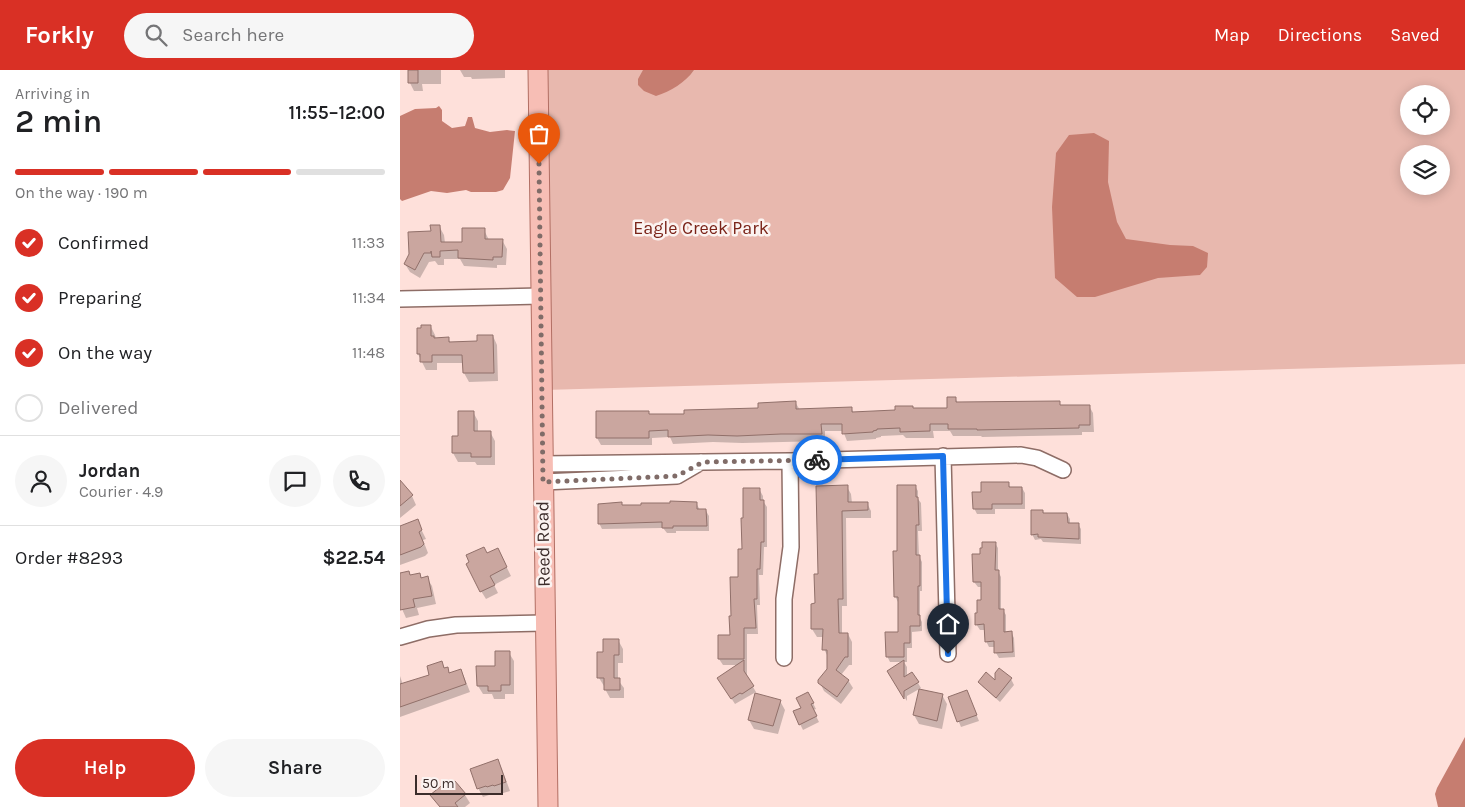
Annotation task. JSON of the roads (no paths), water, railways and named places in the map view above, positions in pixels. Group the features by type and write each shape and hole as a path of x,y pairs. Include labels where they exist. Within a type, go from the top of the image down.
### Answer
{"main road":[{"name":"Reed Road","path":"538,70 544,623 548,807"}],"street":[{"path":"400,300 541,296"},
{"path":"543,473 677,476 703,462 1022,455 1037,458 1063,470"},
{"path":"943,456 948,654"},
{"path":"784,658 784,599 790,547 790,460"},
{"path":"400,637 428,629 456,625 544,623"}],"park label":[{"name":"Eagle Creek Park","path":"701,228"}]}
